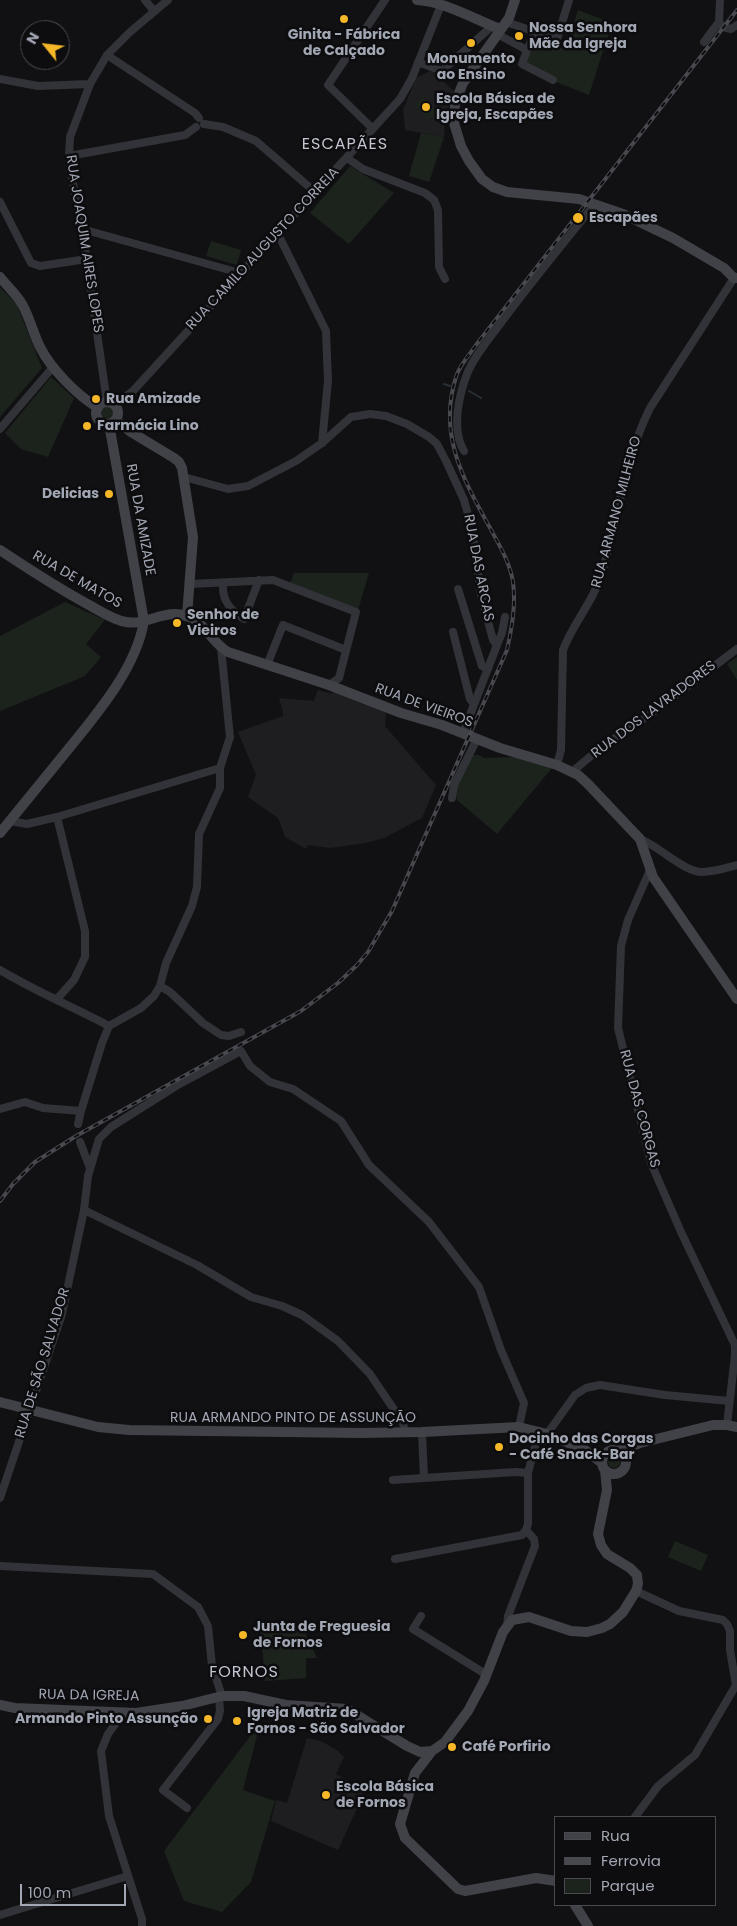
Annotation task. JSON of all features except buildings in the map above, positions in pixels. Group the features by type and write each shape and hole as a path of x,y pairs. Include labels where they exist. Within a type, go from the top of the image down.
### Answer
{"street":[{"path":"145,0 154,10"},
{"name":"RUA JOAQUIM AIRES LOPES","path":"111,404 69,156 70,137 90,84 107,55 154,10 168,0"},
{"path":"374,129 328,85 385,0"},
{"path":"417,0 441,5 499,28 536,32 557,39 569,0"},
{"path":"418,62 442,71 499,28 509,18 515,0"},
{"path":"704,42 719,22 720,0"},
{"name":"RUA CAMILO AUGUSTO CORREIA","path":"111,404 133,391 400,99 412,78 441,5"},
{"path":"719,22 724,27 731,29 737,25"},
{"path":"499,28 527,50"},
{"path":"499,28 463,83 455,103 454,122 461,146 469,161 482,178 500,190 580,199 623,214 673,238 724,268 735,278"},
{"path":"536,32 522,64 552,80"},
{"path":"107,55 195,113 201,121"},
{"path":"0,79 38,86 90,84"},
{"path":"69,156 185,135 196,127 194,121 201,121 223,127 256,141 315,192"},
{"path":"347,158 363,169 425,193 434,200 438,210 439,267 445,280"},
{"path":"0,202 31,263 40,266 87,259"},
{"path":"464,451 459,443 457,429 461,395 468,373 476,357 521,296 595,204"},
{"path":"82,228 240,273"},
{"path":"278,234 326,332 328,381 322,443"},
{"path":"0,277 21,303 40,348 53,367 82,398 98,408"},
{"name":"RUA ARMANO MILHEIRO","path":"557,765 561,750 562,650 595,592 602,573 629,460 639,430 650,408 735,278"},
{"path":"0,429 53,367"},
{"path":"112,422 118,414 111,404 102,404 98,408 97,418 102,423 112,422 179,462 184,477 193,537 187,616"},
{"name":"RUA DAS ARCAS","path":"184,477 228,489 248,486 296,461 322,443 351,417 370,414 386,416 407,424 429,437 436,444 464,500 472,529 481,595 493,640 497,645"},
{"name":"RUA DA AMIZADE","path":"112,422 144,621"},
{"name":"RUA DE MATOS","path":"0,550 60,589 111,617 126,622 144,621"},
{"path":"224,588 223,593 228,604 234,612 244,619 259,580"},
{"path":"190,584 274,580 356,612 339,678 329,685"},
{"path":"458,589 482,666 488,669"},
{"path":"0,833 108,701 135,650 144,621 166,614 187,616 207,631 220,648 230,737 220,768 220,788 199,834 197,887 192,906 166,962 160,986 154,996 141,1008 109,1026 80,1111 78,1124"},
{"path":"463,733 502,633 505,617"},
{"path":"267,665 282,626 346,650"},
{"path":"453,632 470,699 474,704"},
{"name":"RUA DE VIEIROS","path":"220,648 329,685 500,748 557,765 572,772 587,783 640,839"},
{"name":"RUA DOS LAVRADORES","path":"572,772 599,750 648,716 737,649"},
{"path":"452,798 454,785 477,739"},
{"path":"10,821 27,824 57,817 220,768"},
{"path":"57,817 85,931 85,957 74,980 57,999"},
{"path":"640,839 652,844 681,864 696,871 710,871 737,865"},
{"path":"640,839 650,870 690,934 737,1000"},
{"name":"RUA DAS CORGAS","path":"650,870 628,920 621,946 618,1028 651,1163 681,1232 735,1345 729,1401 732,1426"},
{"path":"0,970 29,988 57,999 109,1026"},
{"path":"160,986 170,992 203,1023 221,1035 229,1036 242,1032"},
{"name":"RUA DE SÃO SALVADOR","path":"0,1498 62,1314 84,1210 90,1168 99,1139 111,1127 176,1086 241,1051 250,1066 270,1082 293,1089 341,1121 368,1165 429,1222 479,1286 501,1350 524,1403 520,1427"},
{"path":"0,1108 25,1102 42,1108 80,1111"},
{"path":"80,1142 90,1168"},
{"path":"84,1210 197,1265 251,1297 282,1306 302,1315 338,1341 370,1374 403,1423 404,1433"},
{"path":"395,1559 522,1535 528,1524 528,1473 543,1432 575,1395 586,1388 600,1385 665,1395 729,1401"},
{"name":"RUA ARMANDO PINTO DE ASSUNÇÃO","path":"0,1402 114,1429 404,1433 520,1427 543,1432 585,1450 607,1452"},
{"path":"506,1626 512,1620 529,1617 580,1632 593,1631 602,1628 623,1612 636,1591 638,1584 637,1575 630,1568 607,1554 601,1545 598,1534 607,1490 603,1466 607,1452 619,1451 640,1443 647,1443 713,1425 732,1426"},
{"path":"422,1432 424,1478"},
{"path":"607,1490 626,1464 647,1443"},
{"name":"RUA ARMANDO PINTO DE ASSUNÇÃO","path":"585,1450 603,1466"},
{"path":"619,1451 625,1456 626,1464"},
{"path":"603,1466 612,1474 620,1473"},
{"path":"393,1480 516,1472 528,1473"},
{"path":"526,1530 534,1539 535,1546 487,1674 477,1696 454,1731 439,1748 432,1751 415,1773 400,1824 405,1838 458,1889 465,1891 536,1878 554,1881"},
{"path":"0,1566 153,1574 198,1607 208,1626 212,1666 221,1696 218,1718 163,1790 187,1808"},
{"path":"636,1591 678,1611 723,1620 730,1631 730,1650 736,1685 696,1755 658,1786 636,1816"},
{"path":"421,1616 413,1628 487,1674"},
{"name":"RUA DA IGREJA","path":"0,1705 15,1708 136,1713 182,1706 221,1696 244,1696 286,1705 347,1709 413,1749 420,1752 432,1751"},
{"path":"124,1712 108,1734 101,1751 109,1816 142,1919 142,1926"},
{"path":"413,1749 415,1773"},
{"path":"0,1915 128,1876"},
{"path":"576,1906 588,1926"}],"shaded area":[{"name":"Escola Básica de Igreja, Escapães","path":"430,71 454,91 445,116 444,137 405,130 403,110 416,78"},
{"path":"318,690 332,694 333,692 386,712 385,726 436,785 422,818 384,838 366,843 330,848 308,845 306,849 285,837 278,818 248,797 256,775 238,732 283,716 279,698 314,701"},
{"name":"Escola Básica de Fornos","path":"307,1738 321,1741 338,1751 344,1757 336,1774 365,1791 338,1850 271,1821 276,1800 287,1803"}],"green space":[{"path":"578,10 612,23 589,95 556,82 524,60 536,38 566,48"},
{"path":"422,97 437,111 428,120 414,105"},
{"path":"421,133 444,137 429,182 409,176"},
{"path":"350,166 394,193 349,244 310,213"},
{"path":"211,241 241,250 237,265 206,256"},
{"path":"0,287 17,305 42,368 0,417"},
{"path":"51,377 74,398 48,457 21,449 5,433"},
{"path":"107,406 112,408 114,413 112,418 107,420 102,418 100,413 102,408"},
{"path":"294,573 369,573 358,610 290,583"},
{"path":"65,602 105,620 86,644 101,657 85,676 0,711 0,636"},
{"path":"737,657 737,680 727,664"},
{"path":"472,755 479,755 484,758 514,757 552,768 497,834 457,800 456,788"},
{"path":"612,1456 616,1456 620,1462 616,1468 612,1468 608,1464 608,1460"},
{"path":"675,1541 708,1555 701,1571 668,1557"},
{"path":"260,1622 302,1626 317,1658 306,1658 306,1678 265,1681"},
{"path":"258,1732 243,1790 275,1801 251,1882 222,1912 184,1901 164,1851 251,1735"}],"waterway":[{"path":"444,384 450,386"},
{"path":"469,391 481,398"}],"railway":[{"path":"0,1201 13,1184 35,1162 76,1136 301,1011 338,983 368,952 392,911 507,650 512,624 514,591 509,567 462,472 451,435 450,415 457,374 476,345 737,10"}],"place":[{"name":"Ginita - Fábrica de Calçado","path":"344,19"},
{"name":"Nossa Senhora Mãe da Igreja","path":"519,36"},
{"name":"Monumento ao Ensino","path":"471,43"},
{"name":"Escola Básica de Igreja, Escapães","path":"426,107"},
{"name":"Escapães","path":"578,218"},
{"name":"Rua Amizade","path":"96,399"},
{"name":"Farmácia Lino","path":"87,426"},
{"name":"Delicias","path":"109,494"},
{"name":"Senhor de Vieiros","path":"177,623"},
{"name":"Docinho das Corgas - Café Snack-Bar","path":"499,1447"},
{"name":"Junta de Freguesia de Fornos","path":"243,1635"},
{"name":"Armando Pinto Assunção","path":"208,1719"},
{"name":"Igreja Matriz de Fornos - São Salvador","path":"237,1721"},
{"name":"Café Porfirio","path":"452,1747"},
{"name":"Escola Básica de Fornos","path":"326,1795"}],"district":[{"name":"ESCAPÃES","path":"345,145"},
{"name":"FORNOS","path":"244,1673"}]}
